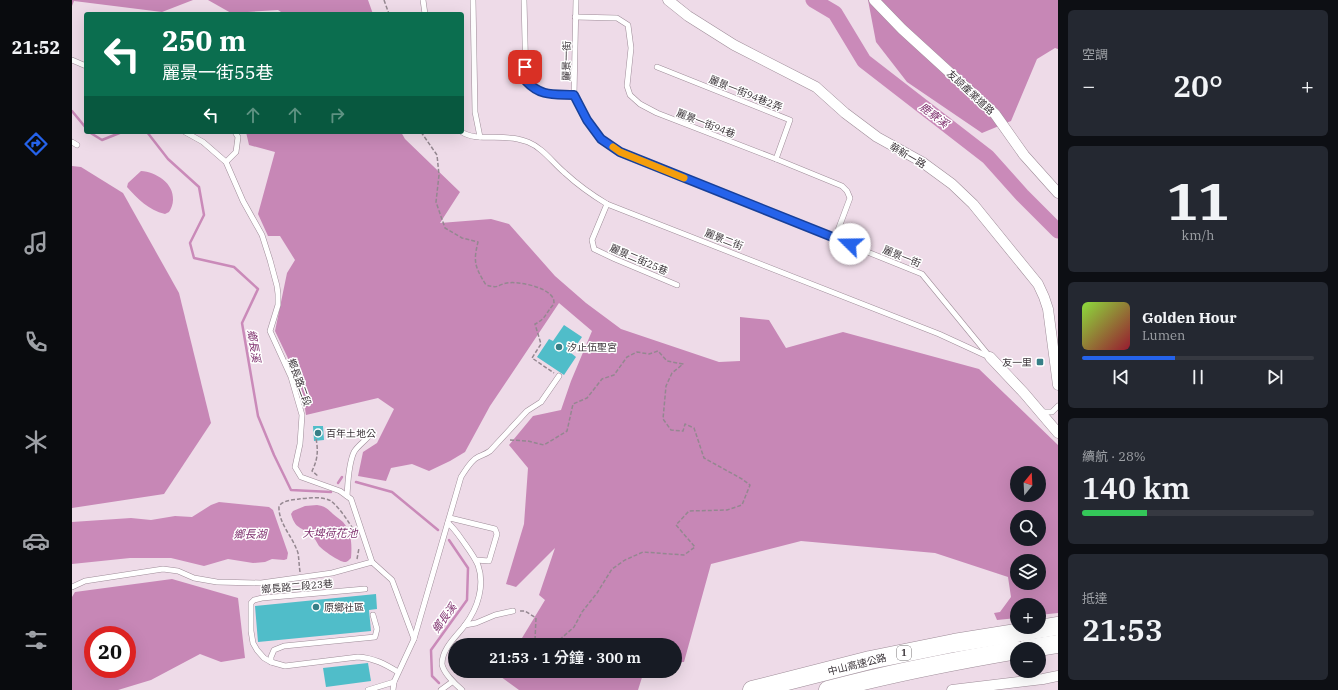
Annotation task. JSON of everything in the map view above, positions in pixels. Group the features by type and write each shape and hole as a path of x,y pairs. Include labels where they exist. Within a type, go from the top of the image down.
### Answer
{"highway":[{"name":"中山高速公路","path":"752,690 870,660 954,643 1058,626"},
{"path":"1046,646 1058,644"},
{"name":"中山高速公路","path":"828,690 875,677 947,662 1010,651"}],"street":[{"name":"華新一路","path":"668,0 688,16 734,45 816,87 844,113 877,137 922,162 952,184 973,204 1038,284 1048,309 1058,385"},
{"name":"友諒產業道路","path":"874,0 902,29 995,114 1024,155 1058,193"},
{"path":"990,357 1024,393 1058,433"},
{"path":"952,690 1044,680 1058,676"}],"lane":[{"path":"423,0 425,12"},
{"path":"473,0 475,112 480,137"},
{"path":"524,0 526,81 533,89 545,94 574,95"},
{"name":"麗景一街","path":"576,0 574,95 587,120 601,139 620,152 922,274 990,357"},
{"name":"麗景一街94巷","path":"575,17 617,18 628,25 631,48 627,86 630,95 640,104 657,113 842,186 848,191 850,198 835,238"},
{"path":"72,60 84,65"},
{"name":"麗景一街94巷2弄","path":"657,67 790,120 776,159"},
{"name":"鄉長路二段","path":"189,134 203,142 226,162 243,201 262,235 270,260 277,286 278,305 270,331 291,378 302,415 300,444 295,467 301,477 340,491 347,496"},
{"path":"226,162 236,152 238,137 236,134"},
{"name":"麗景二街","path":"464,134 480,137 511,138 528,142 539,149 587,192 607,204 939,334 990,357"},
{"path":"72,142 77,145"},
{"name":"麗景二街25巷","path":"607,204 592,240 594,248 615,260 677,285"},
{"path":"393,690 398,672 414,639 461,477 477,457 483,455 502,439 527,411 541,402 559,376"},
{"path":"1041,412 1052,412 1058,406"},
{"path":"371,433 355,451 351,461 347,496 351,499 372,562 392,580 414,639"},
{"path":"449,521 476,560 481,581 476,607 443,656 442,666 452,682 462,690"},
{"path":"449,521 495,529 497,534 489,561 476,560"},
{"path":"72,587 85,581 163,569 178,571 194,578 217,582 261,583 332,573 372,562"},
{"name":"鄉長路二段23巷","path":"271,662 264,658 253,643 251,631 251,603 254,600 262,598 365,589"},
{"path":"465,625 513,611"},
{"path":"373,615 377,629 375,637 284,646 274,650 271,657 271,662 285,666 358,657 370,658 398,672"},
{"path":"368,690 394,682"},
{"path":"441,690 452,682"}],"path":[{"path":"384,0 388,12"},
{"path":"422,134 437,155 439,175 436,202 445,228 462,238 478,242 474,256 478,272 486,285 496,288 506,283 524,283 546,292 553,298 554,304 548,310 543,320 535,324 541,344 532,358 559,376"},
{"path":"502,439 528,441 544,445 566,431 573,404 587,398 602,379 614,375 628,357 637,352 649,354 658,351 667,361 683,364 672,372 666,386 663,419 671,430 683,431 685,424 694,428 704,458 750,485 742,506 727,510 689,511 676,525 695,547 684,555 643,552 625,560 612,570 582,612 574,627 556,643 535,640 536,618 525,611 513,611"},
{"path":"315,433 318,449 317,460 312,471 318,475 319,483"},
{"path":"301,577 298,554 285,527 279,510 279,506 282,502 318,498 330,501 345,515 354,532"},
{"path":"358,566 357,557 360,551 359,544"}],"shaded area":[{"path":"72,0 193,0 162,12 74,1 72,6"},
{"path":"208,0 368,0 372,12 281,12 278,10 229,12"},
{"path":"868,0 1058,0 1058,49 1055,48 1037,59 1011,121 982,133 907,82 876,42"},
{"path":"246,134 402,134 405,139 460,192 440,223 491,219 509,224 555,276 586,303 621,329 719,362 740,361 740,317 769,320 786,348 843,332 979,369 1058,445 1058,613 1046,614 1046,598 1010,598 1008,577 935,553 801,541 711,564 684,662 682,662 682,638 522,638 545,600 539,595 555,548 516,587 506,584 524,524 528,468 509,445 533,416 561,410 571,381 592,331 559,303 490,406 465,452 429,471 412,464 391,468 386,481 358,476 363,452 377,443 394,409 378,398 306,415 304,402 296,375 275,331 287,273 295,260 280,236 268,236 258,214 275,152 249,145"},
{"path":"72,166 81,167 123,193 179,293 211,423 164,494 72,508"},
{"path":"172,579 238,598 245,658 221,662 200,654 151,680 118,690 72,690 72,597 75,592"},
{"path":"1010,598 1010,619 997,620 994,613 1000,612"},
{"path":"503,678 642,678 638,690 519,690"}],"water":[{"path":"141,171 158,176 171,188 173,200 169,212 165,214 153,210 139,200 127,187 128,183"},
{"name":"鄉長湖","path":"219,502 269,507 273,510 288,553 287,559 272,559 265,562 253,563 228,559 204,566 171,558 130,558 72,564 72,522 131,518 151,520 175,516 192,517 211,505"},
{"name":"大埤荷花池","path":"317,505 328,509 346,526 351,539 351,558 346,562 332,556 319,546 310,534 295,524 291,514 293,511 305,506"}],"building":[{"name":"汐止伍聖宮","path":"564,325 582,337 571,353 576,357 564,375 537,357 549,339 553,341"},
{"name":"百年土地公","path":"313,426 323,426 324,440 314,441"},
{"path":"376,594 377,609 369,610 371,631 258,642 255,606"},
{"path":"368,663 371,681 326,687 323,668"}],"waterway":[{"name":"鹿寮溪","path":"813,0 835,13 864,61 988,157 1022,195 1058,231"},
{"name":"鄉長溪","path":"72,111 84,126"},
{"name":"鄉長溪","path":"92,134 102,140 117,134"},
{"name":"鄉長溪","path":"149,134 168,159 199,187 204,215 190,243 194,258 234,267 258,289 242,323 258,416 274,455 291,490 331,492"},
{"name":"鄉長溪","path":"338,483 342,477"},
{"name":"鄉長溪","path":"356,482 392,492 438,530"},
{"name":"鄉長溪","path":"439,683 432,676 431,650 467,600 468,568 449,540"}],"slow traffic":[{"path":"613,147 620,152 684,178"}],"place":[{"name":"汐止伍聖宮","path":"559,347"},
{"name":"友一里","path":"1040,362"},
{"name":"百年土地公","path":"318,433"},
{"name":"原鄉社區","path":"316,607"}],"route":[{"path":"525,67 526,81 533,89 545,94 574,95 587,120 601,139 620,152 850,244"}]}
